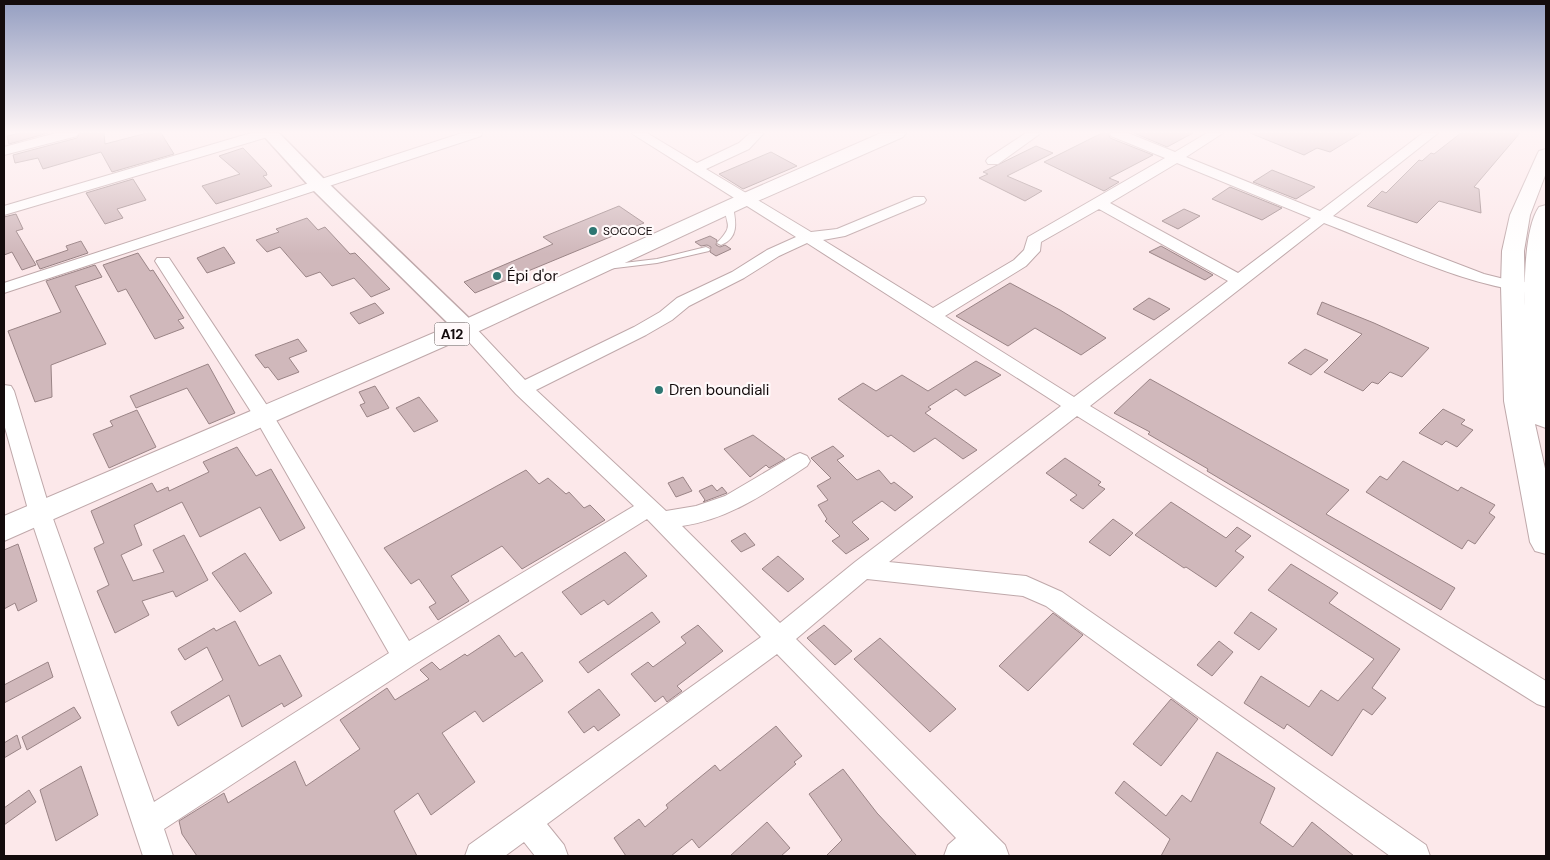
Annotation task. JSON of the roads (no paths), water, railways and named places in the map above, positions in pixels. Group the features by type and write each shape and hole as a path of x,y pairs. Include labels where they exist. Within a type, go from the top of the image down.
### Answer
{"main road":[{"name":"A12","path":"4,529 466,328 805,173"},
{"path":"1537,173 1520,215 1513,251 1531,287 1546,419"},
{"path":"1546,211 1540,231 1531,287 1517,401 1542,503 1546,542"}],"street":[{"path":"4,210 130,173"},
{"path":"307,173 466,328 523,389 656,513 779,638 976,851"},
{"path":"4,288 355,173"},
{"path":"701,173 737,203 808,238 1075,406 1546,694"},
{"path":"933,316 1020,263 1032,251 1032,240 1149,173"},
{"path":"1212,173 1322,218 1478,277 1531,287"},
{"path":"480,856 779,638 864,568 1380,173"},
{"path":"523,389 640,331 666,316 683,302 738,275 773,253 808,238 840,233 919,200"},
{"path":"1099,203 1240,280"},
{"path":"163,261 263,415 405,657"},
{"path":"4,391 40,513 158,856"},
{"path":"147,824 405,657 656,513 696,515 717,509 733,502 800,461"},
{"path":"864,568 1026,586 1054,599 1415,856"},
{"path":"527,822 552,856"}],"lane":[{"path":"721,243 729,237 733,229 737,203"},
{"path":"600,267 638,265 676,259 706,249"}],"place":[{"name":"SOCOCE","path":"593,231"},
{"name":"Épi d'or","path":"497,276"},
{"name":"Dren boundiali","path":"659,390"}]}
